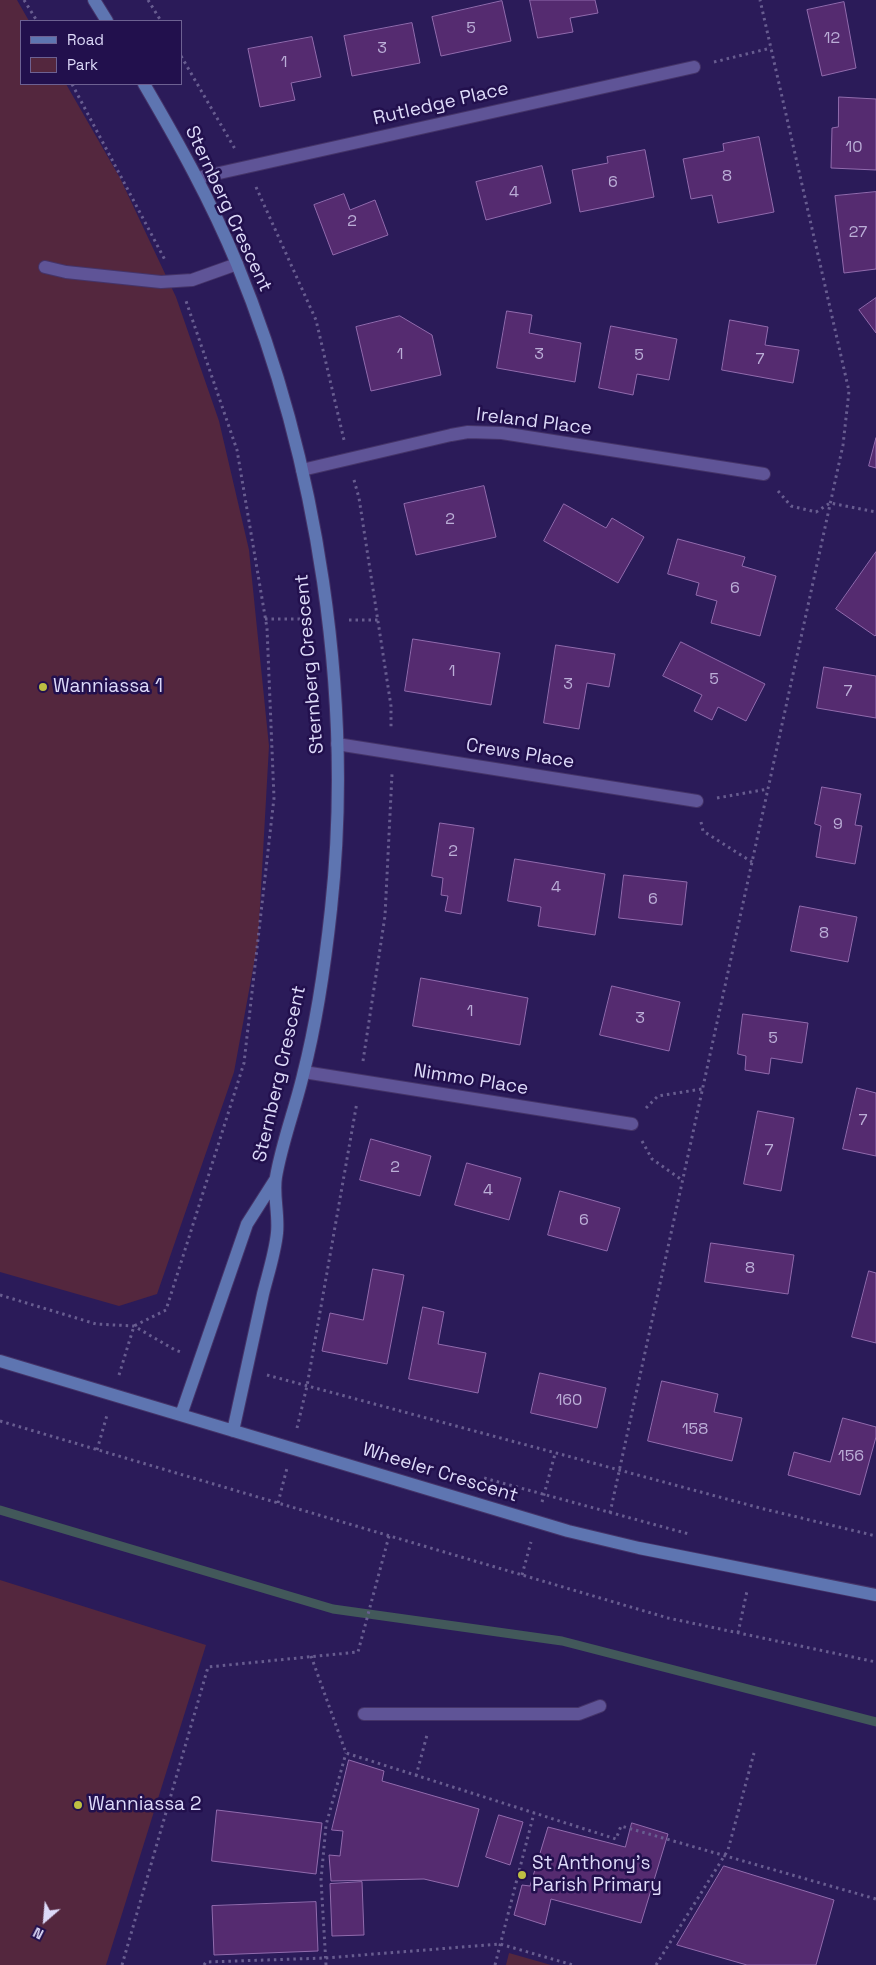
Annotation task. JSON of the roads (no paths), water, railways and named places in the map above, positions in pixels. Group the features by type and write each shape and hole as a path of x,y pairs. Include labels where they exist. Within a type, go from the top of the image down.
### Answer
{"street":[{"path":"94,0 106,20"},
{"name":"Rutledge Place","path":"197,178 694,67"},
{"name":"Sternberg Crescent","path":"145,85 197,178 237,264 270,356 302,470 327,605 337,744 336,826 331,908 320,990 304,1072 275,1180 277,1232 233,1431"},
{"path":"45,267 66,272 161,282 192,280 237,264"},
{"name":"Ireland Place","path":"302,470 468,432 502,433 764,474"},
{"name":"Crews Place","path":"337,744 697,801"},
{"name":"Nimmo Place","path":"304,1072 632,1124"},
{"name":"Sternberg Crescent","path":"181,1415 247,1224 275,1180"},
{"name":"Wheeler Crescent","path":"0,1361 568,1531 639,1548 876,1595"},
{"path":"364,1714 579,1714 600,1706"}],"waterway":[{"path":"0,1510 333,1609 562,1641 876,1722"}],"place":[{"name":"Wanniassa 1","path":"43,687"},
{"name":"Wanniassa 2","path":"78,1805"},
{"name":"St Anthony’s Parish Primary","path":"522,1875"}]}
